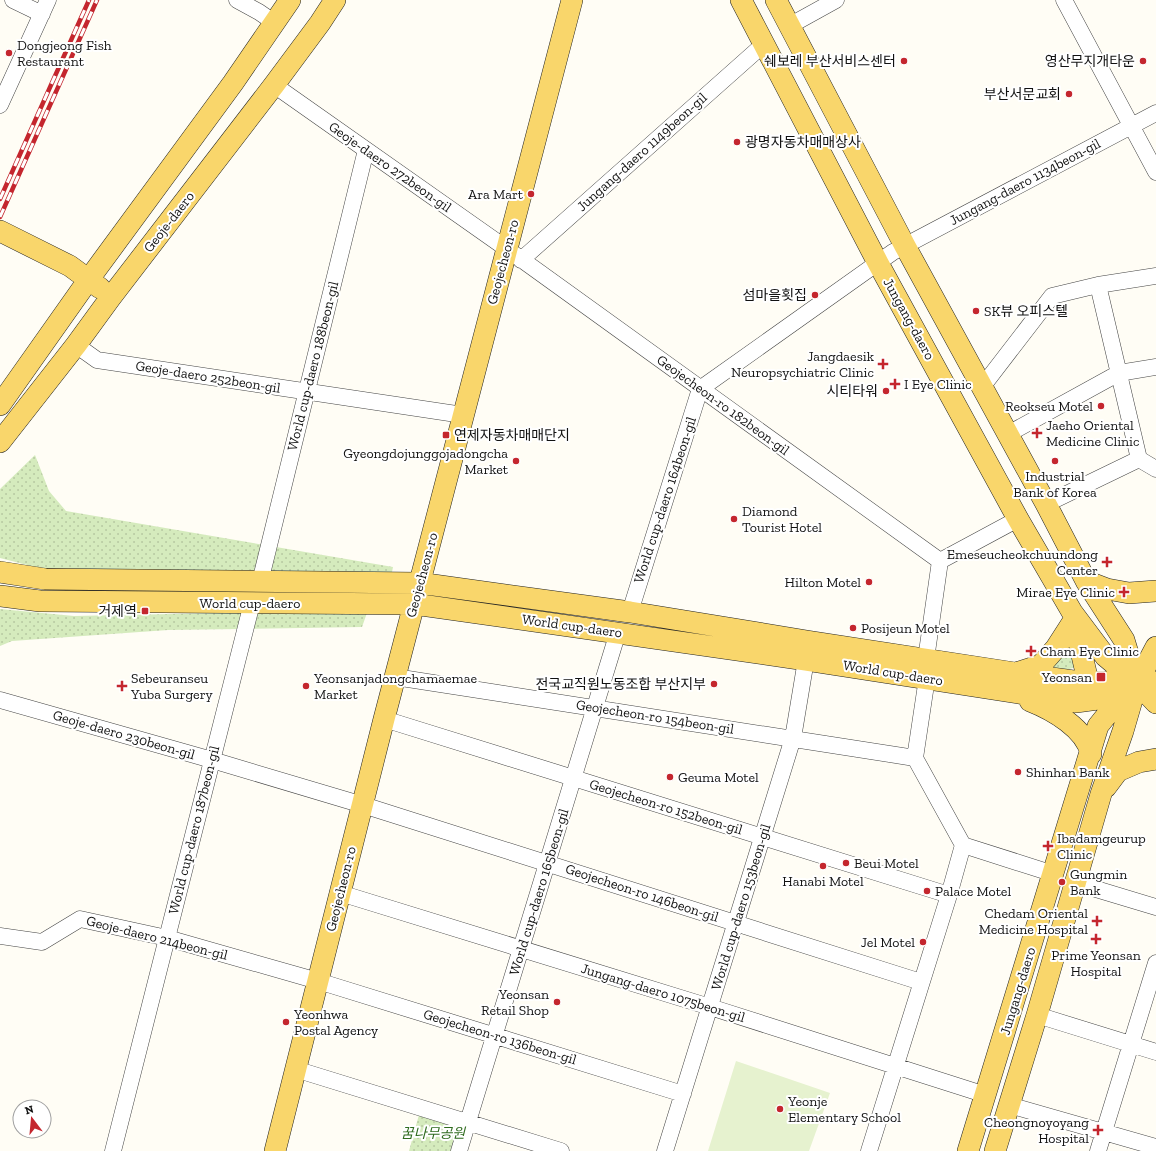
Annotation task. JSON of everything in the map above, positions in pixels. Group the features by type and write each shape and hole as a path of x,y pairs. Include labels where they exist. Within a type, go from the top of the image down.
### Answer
{"main road":[{"path":"0,405 290,0"},
{"name":"Geoje-daero","path":"0,442 76,345 111,297 274,85 320,23 335,0"},
{"name":"Geojecheon-ro","path":"274,1151 463,415 514,255 572,0"},
{"name":"Jungang-daero","path":"741,0 764,44 892,253 982,386 1086,581 1124,640 1146,683"},
{"name":"Jungang-daero","path":"776,0 790,26 892,253 1018,519 1073,616 1105,656 1146,683"},
{"path":"0,231 70,266 111,297"},
{"path":"0,563 45,579"},
{"name":"World cup-daero","path":"0,572 45,579 419,583 630,612 807,641 926,668 1002,689 1076,702 1090,690 1146,683"},
{"path":"1086,581 1107,589 1129,593 1156,591"},
{"name":"World cup-daero","path":"2,597 40,601 414,604 806,660 1016,673 1080,682 1090,690"},
{"path":"1016,673 1041,665 1056,648 1073,616"},
{"path":"1073,616 1098,726"},
{"path":"1156,647 1146,683 1156,703"},
{"name":"Jungang-daero","path":"968,1151 1091,754 1098,726 1114,706 1146,683"},
{"name":"Jungang-daero","path":"995,1151 1037,1015 1101,794 1123,731 1146,683"},
{"path":"1002,689 1038,704 1056,714 1083,736 1091,754"},
{"path":"1101,794 1118,771 1139,762 1156,759"}],"street":[{"path":"1,99 45,7 13,0"},
{"path":"237,0 275,23"},
{"path":"790,26 836,0"},
{"path":"1064,0 1156,172"},
{"name":"Jungang-daero 1149beon-gil","path":"514,255 764,44"},
{"name":"Geoje-daero 272beon-gil","path":"274,85 514,255"},
{"name":"Jungang-daero 1134beon-gil","path":"700,388 892,253 1156,112"},
{"name":"World cup-daero 188beon-gil","path":"260,582 366,150"},
{"name":"Geojecheon-ro 182beon-gil","path":"514,255 940,561"},
{"path":"982,386 1052,296 1098,285 1156,276"},
{"path":"1098,285 1139,459 1156,469"},
{"name":"Geoje-daero 252beon-gil","path":"76,345 97,360 463,415"},
{"path":"1008,434 1119,373 1156,367"},
{"name":"World cup-daero 164beon-gil","path":"630,612 700,388"},
{"path":"1046,504 1139,459"},
{"path":"1018,519 940,561 915,758 963,845 1054,874"},
{"name":"World cup-daero 187beon-gil","path":"112,1151 252,603"},
{"name":"World cup-daero 165beon-gil","path":"458,1151 596,708 618,632"},
{"name":"World cup-daero 153beon-gil","path":"665,1151 793,738 806,660"},
{"name":"Geojecheon-ro 154beon-gil","path":"395,677 915,758"},
{"name":"Geoje-daero 230beon-gil","path":"0,700 212,760 363,805"},
{"name":"Geojecheon-ro 152beon-gil","path":"384,719 949,895"},
{"name":"Geojecheon-ro 146beon-gil","path":"363,805 921,982"},
{"path":"869,1151 949,895 963,845"},
{"path":"1076,883 1156,907"},
{"name":"Jungang-daero 1075beon-gil","path":"340,893 710,1007 986,1095"},
{"name":"Geoje-daero 214beon-gil","path":"0,936 42,942 80,919 167,938 318,981"},
{"path":"1098,1151 1156,963"},
{"name":"Geojecheon-ro 136beon-gil","path":"318,981 683,1094"},
{"path":"1037,1015 1156,1052"},
{"path":"295,1069 561,1151"},
{"path":"1009,1105 1156,1147"}],"green space":[{"path":"35,455 49,491 66,511 393,567 392,572 235,573 74,571 35,567 0,558 0,489"},
{"path":"0,609 74,616 368,610 362,627 168,630 12,641 0,646"},
{"path":"1067,640 1077,667 1065,670 1050,670"},
{"path":"736,1061 830,1093 809,1151 708,1151"},
{"name":"꿈나무공원","path":"420,1111 462,1124 454,1151 409,1151"}],"railway":[{"path":"0,199 89,0"},
{"path":"0,217 97,0"}],"place":[{"name":"Dongjeong Fish Restaurant","path":"9,53"},
{"name":"쉐보레 부산서비스센터","path":"904,61"},
{"name":"영산무지개타운","path":"1143,61"},
{"name":"부산서문교회","path":"1069,94"},
{"name":"광명자동차매매상사","path":"737,142"},
{"name":"Ara Mart","path":"531,194"},
{"name":"섬마을횟집","path":"815,295"},
{"name":"SK뷰 오피스텔","path":"976,311"},
{"name":"Jangdaesik Neuropsychiatric Clinic","path":"883,364"},
{"name":"I Eye Clinic","path":"895,384"},
{"name":"시티타워","path":"886,391"},
{"name":"Reokseu Motel","path":"1101,406"},
{"name":"Jaeho Oriental Medicine Clinic","path":"1037,433"},
{"name":"연제자동차매매단지","path":"446,435"},
{"name":"Gyeongdojunggojadongcha Market","path":"516,461"},
{"name":"Industrial Bank of Korea","path":"1055,461"},
{"name":"Diamond Tourist Hotel","path":"734,519"},
{"name":"Emeseucheokchuundong Center","path":"1107,562"},
{"name":"Hilton Motel","path":"869,582"},
{"name":"Mirae Eye Clinic","path":"1124,592"},
{"name":"거제역","path":"145,611"},
{"name":"Posijeun Motel","path":"853,628"},
{"name":"Cham Eye Clinic","path":"1031,651"},
{"name":"Yeonsan","path":"1101,677"},
{"name":"전국교직원노동조합 부산지부","path":"714,684"},
{"name":"Sebeuranseu Yuba Surgery","path":"122,686"},
{"name":"Yeonsanjadongchamaemae Market","path":"306,686"},
{"name":"Shinhan Bank","path":"1018,772"},
{"name":"Geuma Motel","path":"670,777"},
{"name":"Ibadamgeurup Clinic","path":"1048,846"},
{"name":"Beui Motel","path":"846,863"},
{"name":"Hanabi Motel","path":"823,866"},
{"name":"Gungmin Bank","path":"1062,882"},
{"name":"Palace Motel","path":"927,891"},
{"name":"Chedam Oriental Medicine Hospital","path":"1097,921"},
{"name":"Prime Yeonsan Hospital","path":"1096,939"},
{"name":"Jel Motel","path":"923,942"},
{"name":"Yeonsan Retail Shop","path":"557,1002"},
{"name":"Yeonhwa Postal Agency","path":"286,1022"},
{"name":"Yeonje Elementary School","path":"780,1109"},
{"name":"Cheongnoyoyang Hospital","path":"1098,1130"}]}
